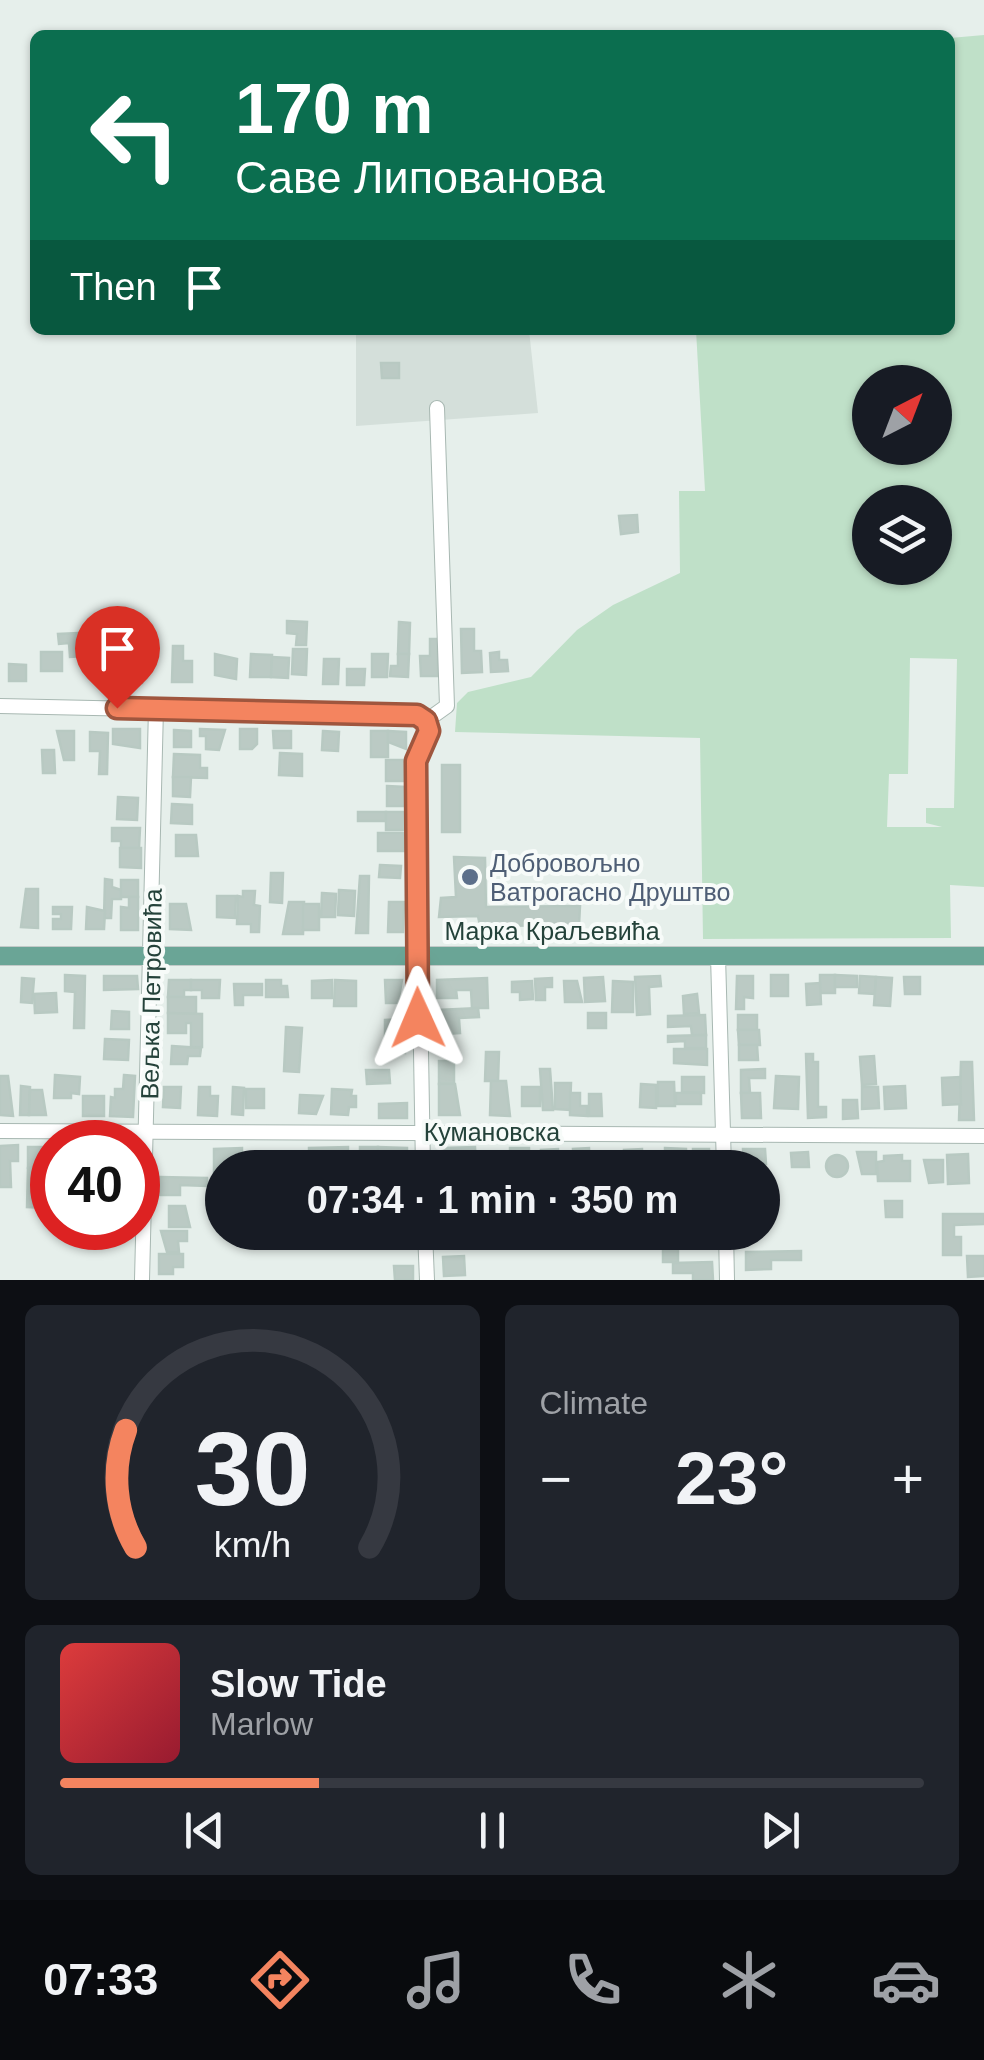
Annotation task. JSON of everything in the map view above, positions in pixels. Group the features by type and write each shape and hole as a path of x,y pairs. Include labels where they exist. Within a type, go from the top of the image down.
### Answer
{"main road":[{"name":"Марка Краљевића","path":"0,956 984,956"}],"street":[{"path":"426,721 448,706 437,408"},
{"path":"0,706 417,715 426,721 429,731 416,761 422,1150"},
{"name":"Вељка Петровића","path":"147,1120 156,708"},
{"path":"718,956 723,1150"},
{"name":"Кумановска","path":"0,1130 30,1130"},
{"name":"Кумановска","path":"160,1132 984,1136"},
{"name":"Вељка Петровића","path":"142,1280 143,1250"},
{"path":"426,1250 427,1280"},
{"path":"726,1250 727,1280"}],"shaded area":[{"path":"356,335 530,335 538,413 356,426"}],"green space":[{"path":"984,35 984,887 950,885 951,938 703,939 700,738 455,732 457,703 468,692 531,677 577,630 613,605 680,573 679,491 705,491 696,335 955,335 955,38","holes":["910,658 957,659 954,808 926,808 926,823 942,827 887,827 889,774 908,774"]}],"building":[{"path":"381,363 399,363 399,378 382,378"},
{"path":"637,515 638,532 621,534 619,516"},
{"path":"287,621 307,622 306,645 296,645 297,634 287,633"},
{"path":"399,622 410,623 409,654 398,654"},
{"path":"461,629 474,629 474,651 481,651 482,672 462,673"},
{"path":"100,632 100,641 84,641 85,656 70,657 69,643 59,644 58,634"},
{"path":"134,639 142,640 142,683 127,682 127,671 134,671"},
{"path":"430,639 437,639 438,676 421,676 420,656 430,656"},
{"path":"173,646 183,646 183,661 192,661 192,682 172,682"},
{"path":"293,649 307,649 306,675 292,674"},
{"path":"41,652 62,652 62,671 41,671"},
{"path":"499,652 499,660 507,660 508,671 491,672 490,653"},
{"path":"215,654 237,659 236,679 215,675"},
{"path":"251,654 272,655 271,677 250,677"},
{"path":"372,654 388,654 387,677 372,677"},
{"path":"398,654 409,654 408,677 390,676 391,666 398,666"},
{"path":"97,657 115,657 115,676 97,676"},
{"path":"272,657 289,658 288,678 271,677"},
{"path":"324,659 339,659 338,684 323,684"},
{"path":"9,664 26,665 26,681 9,681"},
{"path":"347,669 365,669 364,685 347,685"},
{"path":"113,729 140,729 140,748 113,744"},
{"path":"200,729 225,730 219,750 206,749 206,736 200,736"},
{"path":"240,729 257,729 257,744 252,749 240,749"},
{"path":"174,730 191,731 191,747 174,747"},
{"path":"57,731 74,731 74,760 64,760"},
{"path":"273,731 291,731 291,748 274,748"},
{"path":"323,731 339,732 338,751 322,750"},
{"path":"371,731 388,731 388,757 371,757"},
{"path":"388,731 406,732 406,749 388,742"},
{"path":"90,732 108,733 107,774 99,774 100,751 90,751"},
{"path":"42,750 54,750 55,773 43,773"},
{"path":"280,753 302,754 302,776 279,775"},
{"path":"174,754 200,755 200,768 207,768 207,778 173,777"},
{"path":"386,760 407,760 407,781 386,781"},
{"path":"442,765 460,765 460,832 442,832"},
{"path":"173,777 191,777 190,797 173,796"},
{"path":"387,786 406,787 406,806 387,806"},
{"path":"118,797 138,798 137,820 117,819"},
{"path":"172,804 192,805 192,824 171,823"},
{"path":"358,812 386,812 386,821 358,821"},
{"path":"386,812 405,812 405,830 386,830"},
{"path":"112,828 140,828 139,848 121,848 121,841 112,841"},
{"path":"378,833 404,833 404,851 378,851"},
{"path":"176,835 196,835 198,856 176,856"},
{"path":"120,848 141,848 141,868 120,867"},
{"name":"Добровољно Ватрогасно Друштво","path":"454,857 485,858 486,907 580,906 579,925 480,926 478,916 439,917 441,898 456,897"},
{"path":"380,865 401,866 400,878 379,877"},
{"path":"271,873 283,873 282,903 270,902"},
{"path":"360,876 369,876 368,933 356,933"},
{"path":"105,879 112,880 112,887 121,890 121,899 112,899 111,918 104,918"},
{"path":"121,880 138,880 138,897 121,897"},
{"path":"26,889 38,889 38,928 21,927"},
{"path":"339,890 355,891 354,916 338,915"},
{"path":"243,891 255,891 254,905 260,906 259,932 251,932 251,924 237,924 238,896 243,897"},
{"path":"322,893 336,894 335,917 321,917"},
{"path":"217,896 236,896 235,918 217,917"},
{"path":"129,897 138,897 138,930 121,930 121,907 129,908"},
{"path":"289,902 304,902 303,934 283,934"},
{"path":"389,902 404,902 403,932 388,932"},
{"path":"170,904 186,904 191,930 170,929"},
{"path":"303,904 319,904 319,930 303,930"},
{"path":"53,907 72,907 71,929 53,929 53,919 61,919 61,914 53,914"},
{"path":"87,907 105,911 104,929 86,929"},
{"path":"65,975 85,976 84,1028 74,1028 75,992 65,991"},
{"path":"771,975 788,975 788,996 771,996"},
{"path":"820,975 835,975 835,993 820,993"},
{"path":"835,975 857,976 857,987 835,987"},
{"path":"104,976 137,976 138,989 104,990"},
{"path":"660,976 661,986 649,987 650,1014 637,1015 635,977"},
{"path":"737,976 753,976 753,998 744,997 744,1009 736,1009"},
{"path":"860,976 876,977 875,994 859,993"},
{"path":"603,977 605,1001 585,1002 584,978"},
{"path":"876,977 892,978 890,1006 874,1005"},
{"path":"904,977 920,977 920,994 905,994"},
{"path":"22,978 34,979 32,1003 21,1002"},
{"path":"487,978 488,1008 472,1008 471,990 456,990 457,998 437,998 437,980"},
{"path":"552,978 552,987 545,987 545,1000 536,1000 535,979"},
{"path":"169,980 191,980 191,990 184,990 184,997 168,997"},
{"path":"191,980 220,980 219,998 202,998 202,990 191,990"},
{"path":"266,980 281,980 281,986 287,986 288,997 266,997"},
{"path":"332,980 332,998 312,998 312,981"},
{"path":"335,980 356,981 356,1006 334,1006"},
{"path":"385,980 402,980 398,1003 386,1003"},
{"path":"532,981 533,999 520,1000 520,992 512,992 512,982"},
{"path":"564,981 577,981 582,1002 565,1002"},
{"path":"613,981 633,982 633,1012 612,1012"},
{"path":"820,983 821,1004 807,1005 806,984"},
{"path":"234,984 262,984 262,995 243,995 243,1005 235,1005"},
{"path":"56,993 57,1012 35,1013 34,994"},
{"path":"697,994 699,1013 684,1014 683,996"},
{"path":"168,997 196,997 196,1014 168,1013"},
{"path":"478,1008 479,1017 459,1018 460,1033 444,1034 444,1026 438,1026 438,1010"},
{"path":"112,1011 129,1012 129,1029 111,1029"},
{"path":"168,1013 202,1014 202,1047 191,1047 191,1023 186,1023 186,1033 168,1033"},
{"path":"588,1013 606,1013 606,1028 588,1028"},
{"path":"705,1015 706,1035 692,1035 691,1026 668,1027 668,1016"},
{"path":"738,1015 757,1015 757,1030 738,1030"},
{"path":"405,1019 405,1053 385,1053 385,1020"},
{"path":"286,1027 302,1028 299,1072 284,1071"},
{"path":"738,1030 759,1030 760,1045 739,1045"},
{"path":"706,1035 706,1048 685,1048 685,1041 668,1042 668,1036"},
{"path":"105,1039 129,1040 128,1060 104,1059"},
{"path":"739,1045 757,1045 758,1060 739,1060"},
{"path":"172,1046 201,1048 200,1056 188,1056 187,1064 171,1064"},
{"path":"674,1049 707,1049 707,1065 674,1063"},
{"path":"486,1052 499,1052 498,1081 485,1081"},
{"path":"806,1054 813,1054 813,1062 818,1062 818,1107 826,1107 826,1117 808,1118"},
{"path":"874,1056 876,1084 862,1085 860,1057"},
{"path":"439,1061 454,1061 454,1084 439,1084"},
{"path":"961,1062 972,1062 974,1120 959,1120"},
{"path":"540,1069 550,1069 553,1110 543,1110"},
{"path":"765,1069 765,1078 749,1078 750,1093 741,1093 741,1070"},
{"path":"366,1070 389,1070 390,1083 367,1084"},
{"path":"55,1075 80,1077 79,1094 54,1098"},
{"path":"124,1075 135,1076 133,1117 110,1116 111,1097 115,1098 115,1089 123,1089"},
{"path":"0,1076 8,1076 13,1116 0,1115"},
{"path":"776,1076 799,1077 798,1109 774,1108"},
{"path":"682,1077 704,1077 704,1093 682,1092"},
{"path":"960,1077 961,1104 943,1105 942,1078"},
{"path":"491,1081 506,1081 510,1116 490,1115"},
{"path":"658,1082 674,1082 675,1106 658,1106"},
{"path":"555,1083 571,1083 570,1110 555,1109"},
{"path":"439,1084 455,1084 460,1115 439,1115"},
{"path":"641,1084 656,1085 656,1108 640,1107"},
{"path":"21,1086 30,1087 29,1115 20,1115"},
{"path":"905,1086 906,1108 885,1109 884,1087"},
{"path":"164,1087 181,1087 180,1108 163,1107"},
{"path":"199,1087 210,1087 210,1096 218,1096 217,1116 198,1115"},
{"path":"233,1087 244,1088 243,1115 232,1114"},
{"path":"522,1087 540,1087 540,1106 522,1106"},
{"path":"862,1087 878,1087 879,1108 862,1109"},
{"path":"246,1089 264,1089 264,1108 246,1108"},
{"path":"332,1089 352,1090 351,1096 356,1096 356,1107 349,1107 348,1115 331,1114"},
{"path":"30,1090 42,1090 46,1115 29,1115"},
{"path":"570,1093 580,1093 580,1106 587,1106 587,1116 570,1115"},
{"path":"676,1093 701,1093 701,1104 676,1104"},
{"path":"741,1093 760,1093 761,1118 742,1118"},
{"path":"589,1094 601,1094 602,1116 589,1116"},
{"path":"300,1095 323,1096 316,1114 299,1113"},
{"path":"83,1096 104,1096 104,1116 83,1116"},
{"path":"843,1100 857,1100 858,1118 843,1119"},
{"path":"407,1103 407,1118 379,1118 379,1104"},
{"path":"18,1145 18,1161 10,1161 11,1187 0,1187 0,1146"},
{"path":"348,1147 348,1150 309,1150"},
{"path":"378,1147 407,1148 407,1150"},
{"path":"475,1147 475,1150 442,1150"},
{"path":"808,1152 809,1167 792,1167 791,1153"},
{"path":"857,1152 876,1152 876,1174 862,1174"},
{"path":"968,1154 969,1183 948,1184 947,1155"},
{"path":"837,1155 845,1158 845,1174 837,1177 829,1174 826,1166 829,1158"},
{"path":"902,1155 902,1161 910,1161 910,1181 878,1181 877,1162 884,1161 884,1156"},
{"path":"924,1160 943,1160 943,1182 929,1183"},
{"path":"28,1168 30,1168 30,1207"},
{"path":"160,1177 205,1178 205,1186 180,1185 180,1195 160,1195"},
{"path":"885,1201 902,1201 902,1217 886,1217"},
{"path":"169,1206 185,1206 190,1227 169,1227"},
{"path":"943,1214 984,1214 984,1224 954,1225 954,1237 961,1237 961,1255 943,1255"},
{"path":"161,1231 187,1231 187,1241 178,1241 179,1252 167,1252"},
{"path":"663,1250 678,1250 678,1262 663,1262"},
{"path":"801,1251 801,1260 771,1260 771,1269 746,1270 746,1252"},
{"path":"159,1254 183,1254 183,1267 173,1267 173,1274 159,1274"},
{"path":"464,1256 465,1275 444,1276 443,1257"},
{"path":"967,1256 984,1256 984,1276 968,1277"},
{"path":"712,1262 713,1280 693,1280 693,1273 673,1273 673,1263"},
{"path":"394,1266 413,1266 413,1280 395,1280"}],"place":[{"name":"Добровољно Ватрогасно Друштво","path":"470,877"}],"route":[{"path":"117,708 417,715 426,721 429,731 416,761 418,1018"}]}
